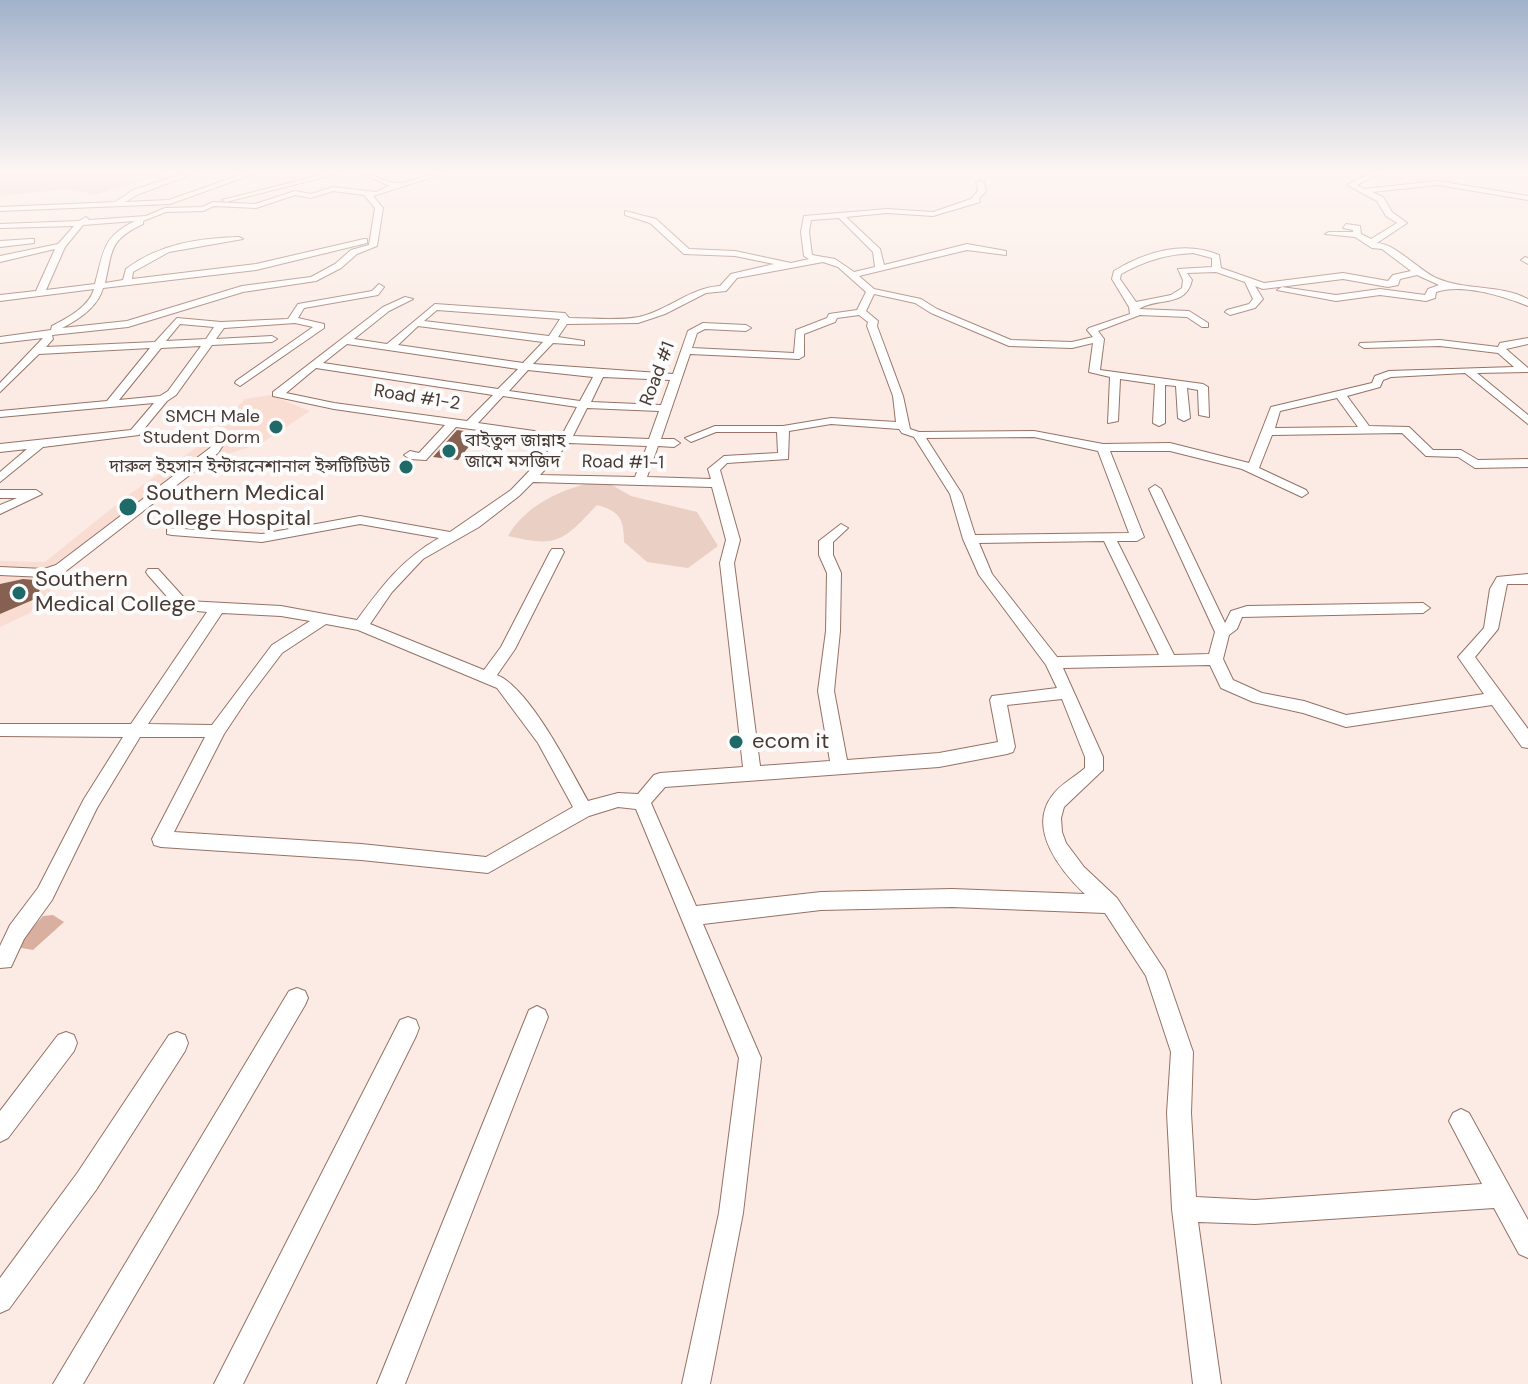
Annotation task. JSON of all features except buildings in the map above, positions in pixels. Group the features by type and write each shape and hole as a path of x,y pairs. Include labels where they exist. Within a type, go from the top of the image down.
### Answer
{"street":[{"path":"40,293 61,246 69,237"},
{"path":"47,333 71,320 96,298 111,242 115,237"},
{"path":"2,341 128,324 242,289 313,279 338,266 354,252 373,246 375,237"},
{"path":"669,237 683,244 687,252 737,252 784,265"},
{"path":"806,237 808,256 841,263 871,291 918,301 1009,343 1072,345 1099,339"},
{"path":"862,237 877,251 880,268"},
{"path":"1360,237 1384,246 1398,261 1445,287"},
{"path":"1371,242 1380,237"},
{"path":"127,283 129,271 144,257 199,243 239,239"},
{"path":"0,298 256,267 327,248 374,240"},
{"path":"0,244 31,241"},
{"path":"0,269 3,259 22,257 38,248 61,246"},
{"path":"852,275 967,247 1003,253"},
{"path":"1205,415 1204,388 1094,372 1099,339 1092,330 1135,315 1116,279 1117,273 1127,266 1166,252 1201,250 1216,257 1217,269"},
{"path":"390,347 435,307 565,316 564,321 638,320 662,312 704,290 723,289 734,276 816,259"},
{"path":"1134,309 1140,303 1170,299 1184,291 1188,280 1181,271 1217,269 1249,283 1336,298 1384,288 1395,283 1396,277 1418,272"},
{"path":"1263,286 1343,276 1426,298 1432,296 1431,291 1445,287"},
{"path":"1230,312 1252,306 1258,299 1249,283"},
{"path":"292,320 294,312 301,306 375,293 379,287"},
{"path":"1364,291 1445,287 1500,292 1528,303"},
{"path":"861,312 871,291"},
{"path":"314,365 386,309 408,299"},
{"path":"1134,309 1189,314 1205,325"},
{"path":"687,351 799,356 799,332 832,320 832,316 861,312 873,321 906,431 918,435 1034,434 1103,448 1170,447 1253,468 1302,493"},
{"path":"110,404 177,321 221,325 292,320 321,326 240,383"},
{"name":"Road #1-2","path":"314,365 277,394 470,425 496,394 558,332 564,321"},
{"path":"416,323 580,343"},
{"path":"0,448 135,433 163,399 172,393 221,325"},
{"name":"Road #1","path":"640,481 651,442 693,331 703,326 746,328"},
{"path":"0,389 48,339 47,333"},
{"path":"34,351 272,339"},
{"path":"346,341 526,365 677,377"},
{"path":"1501,350 1504,345 1528,341"},
{"path":"1253,468 1275,409 1376,385 1379,378 1389,374 1524,370 1501,350 1440,343 1364,345"},
{"path":"314,365 584,405 665,408"},
{"path":"1467,370 1528,421"},
{"path":"361,626 387,589 418,556 455,537 515,493 566,439 600,373"},
{"path":"1112,421 1115,375"},
{"path":"1159,423 1160,381"},
{"path":"1181,384 1184,418"},
{"path":"1340,394 1366,430"},
{"path":"0,414 163,399"},
{"path":"691,438 715,429 783,429 831,421 902,426"},
{"path":"410,455 422,457 453,423"},
{"path":"470,425 566,439 674,443"},
{"path":"752,774 727,563 733,540 714,469 724,460 784,456 783,429"},
{"path":"1268,432 1407,430 1430,453 1461,454 1472,463 1528,463"},
{"path":"918,435 956,494 970,539 986,575 1053,663 1094,757 1094,770 1057,802 1053,817 1054,837 1061,856 1110,904 1155,971 1182,1052 1179,1113 1184,1209 1207,1384"},
{"path":"0,571 45,573 61,568 214,450 221,439"},
{"path":"0,478 40,443"},
{"path":"970,539 1137,537 1103,448"},
{"name":"Road #1-1","path":"529,478 717,483"},
{"path":"1155,489 1222,632 1215,659 1227,684 1259,698 1304,707 1346,721 1496,698"},
{"path":"0,494 36,494 0,510"},
{"path":"172,531 262,538 360,520 455,537"},
{"path":"840,768 826,691 833,631 834,573 826,555 826,541 841,528"},
{"path":"1108,536 1169,659"},
{"path":"488,677 507,649 557,552"},
{"path":"153,572 183,606 281,611 361,626 503,684 544,738 584,810"},
{"path":"1528,579 1502,580 1497,589 1491,629 1466,657 1528,742"},
{"path":"1222,632 1232,625 1236,614 1247,611 1423,608"},
{"path":"3,967 135,730 217,609"},
{"path":"324,619 277,649 217,731 161,839 361,852 488,865 584,810 618,800 642,802"},
{"path":"1053,663 1215,659"},
{"path":"642,802 660,780 939,760 1007,747 998,700 1067,693"},
{"path":"0,730 217,731"},
{"path":"642,802 750,1058 731,1213 696,1384"},
{"path":"691,916 821,901 952,898 1110,904"},
{"path":"67,1384 297,998"},
{"path":"391,1384 537,1017"},
{"path":"228,1384 408,1028"},
{"path":"0,1130 66,1043"},
{"path":"0,1300 87,1181 177,1043"},
{"path":"1461,1121 1528,1245"},
{"path":"1184,1209 1255,1212 1501,1195"}],"shaded area":[{"name":"Southern Medical College Hospital","path":"270,395 310,411 262,443 200,463 54,577 51,590 30,613 0,627 0,561 45,562 127,496 203,443 245,399"},
{"path":"586,484 612,485 631,496 697,512 718,546 688,568 647,562 624,542 619,517 597,505 576,527 558,538 538,541 508,536 523,517 541,502"},
{"path":"53,915 64,922 33,950 16,947 43,916"}],"place":[{"name":"SMCH Male Student Dorm","path":"276,427"},
{"name":"বাইতুল জান্নাহ জামে মসজিদ","path":"449,451"},
{"name":"দারুল ইহসান ইন্টারনেশানাল ইন্সটিটিউট","path":"406,467"},
{"name":"Southern Medical College Hospital","path":"128,507"},
{"name":"Southern Medical College","path":"19,593"},
{"name":"ecom it","path":"736,742"}]}
